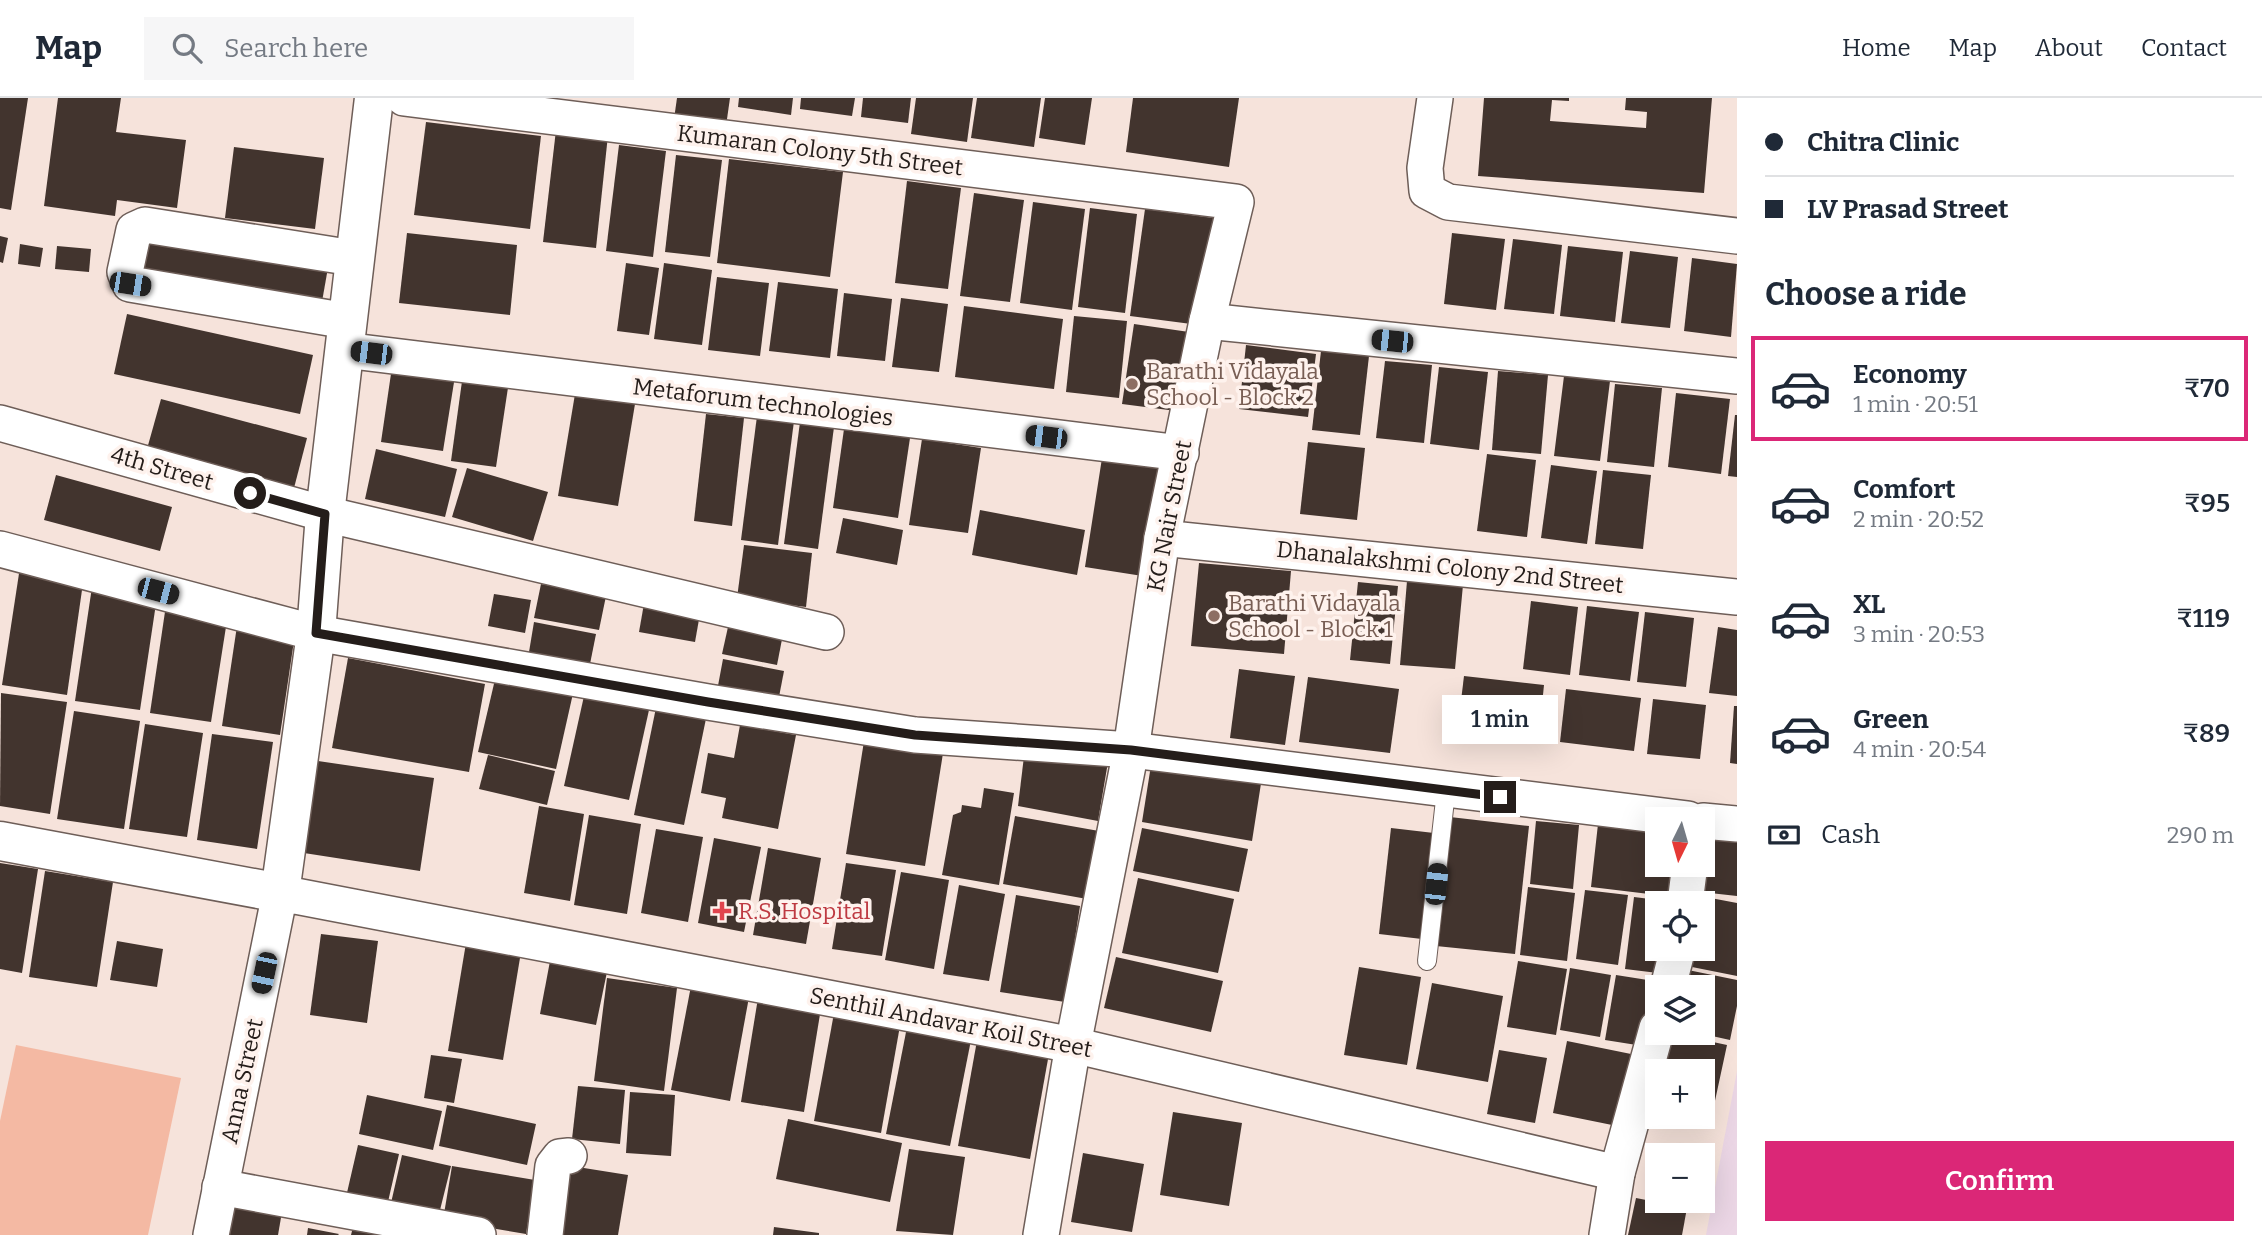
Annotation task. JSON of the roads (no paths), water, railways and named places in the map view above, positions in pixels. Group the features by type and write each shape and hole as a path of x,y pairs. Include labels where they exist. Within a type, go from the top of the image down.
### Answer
{"street":[{"path":"0,841 280,893 316,633 325,514 353,258 374,98"},
{"name":"Kumaran Colony 5th Street","path":"404,98 1236,202"},
{"path":"1435,98 1425,168 1427,191 1448,202 1737,236"},
{"name":"KG Nair Street","path":"1041,1235 1073,1045 1131,750 1162,538 1207,321 1236,202"},
{"name":"Metaforum technologies","path":"353,258 145,225 134,230 125,272 130,284 346,335 1181,453"},
{"path":"1207,321 1737,376"},
{"name":"4th Street","path":"0,422 325,514 826,632"},
{"name":"Dhanalakshmi Colony 2nd Street","path":"1162,538 1737,597"},
{"path":"0,549 316,633 708,702 915,735 1131,750 1645,814"},
{"path":"1715,822 1737,824"},
{"name":"Senthil Andavar Koil Street","path":"280,893 1073,1045 1616,1173"},
{"name":"Anna Street","path":"211,1235 280,893"},
{"path":"1606,1235 1616,1173 1652,1045"},
{"path":"545,1235 553,1166 560,1157 569,1156"},
{"path":"220,1187 478,1235"}],"lane":[{"path":"1427,961 1446,791"}],"place":[{"name":"Barathi Vidayala School - Block 2","path":"1132,384"},
{"name":"Barathi Vidayala School - Block 1","path":"1214,616"},
{"name":"R.S. Hospital","path":"722,911"}]}
